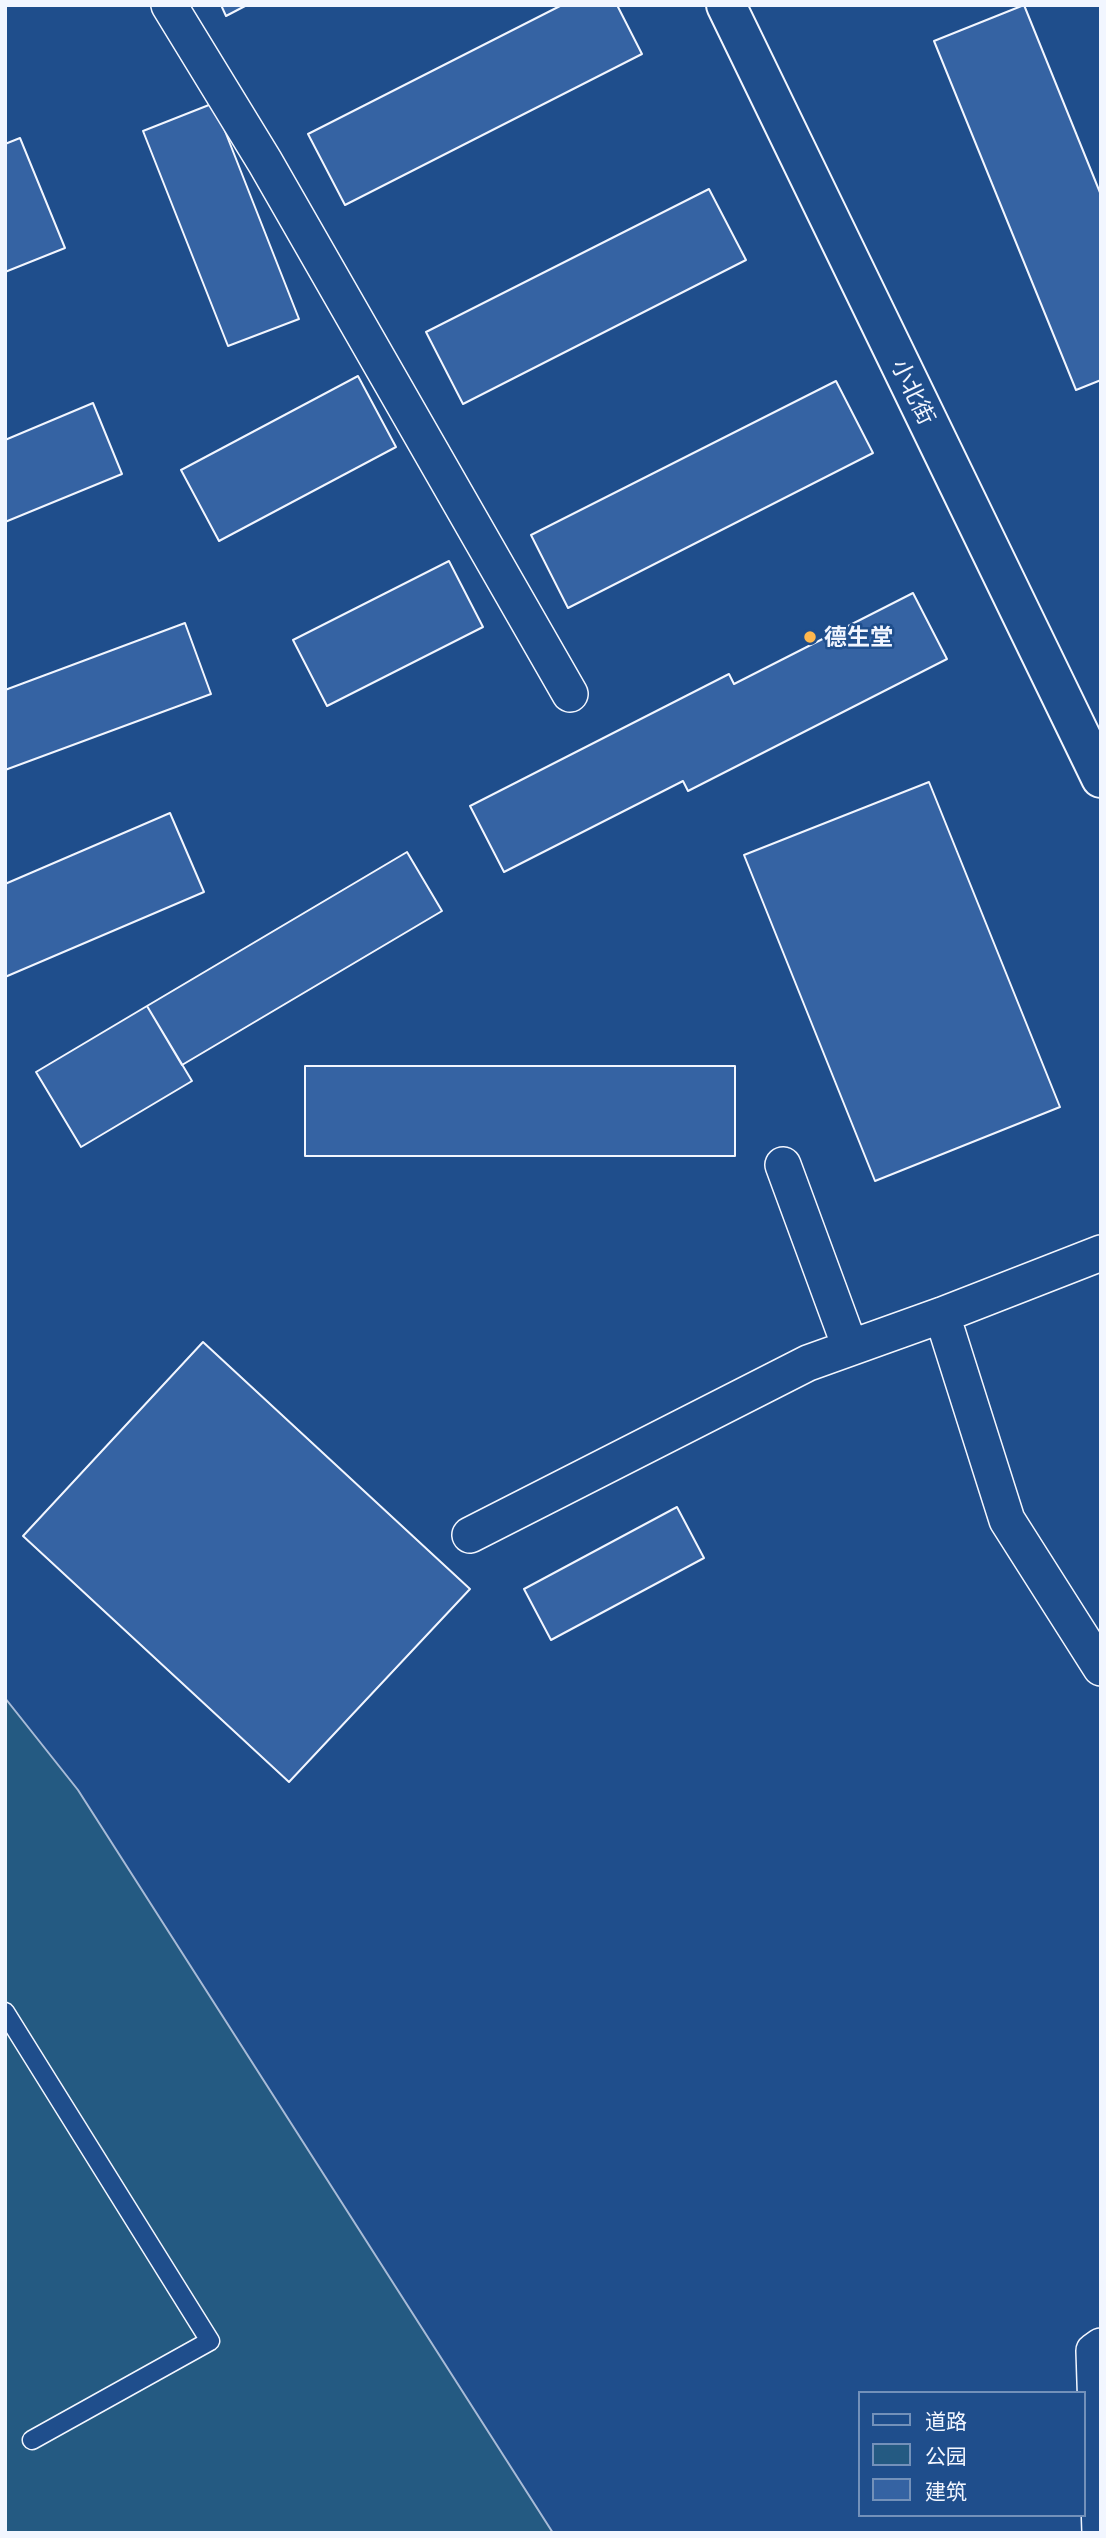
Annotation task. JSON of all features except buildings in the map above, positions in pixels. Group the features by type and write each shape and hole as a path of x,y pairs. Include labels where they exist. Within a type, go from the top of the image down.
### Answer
{"street":[{"path":"169,5 265,162 570,694"},
{"name":"小北街","path":"726,5 1101,778"},
{"path":"783,1165 850,1348"},
{"path":"470,1535 808,1363 942,1315 1101,1253"},
{"path":"942,1315 1007,1520 1101,1668"},
{"path":"1100,2533 1094,2351 1101,2346"}],"lane":[{"path":"5,2012 210,2341 32,2440"}],"green space":[{"path":"5,1698 78,1790 553,2533 5,2533"}],"place":[{"name":"德生堂","path":"810,637"}]}
